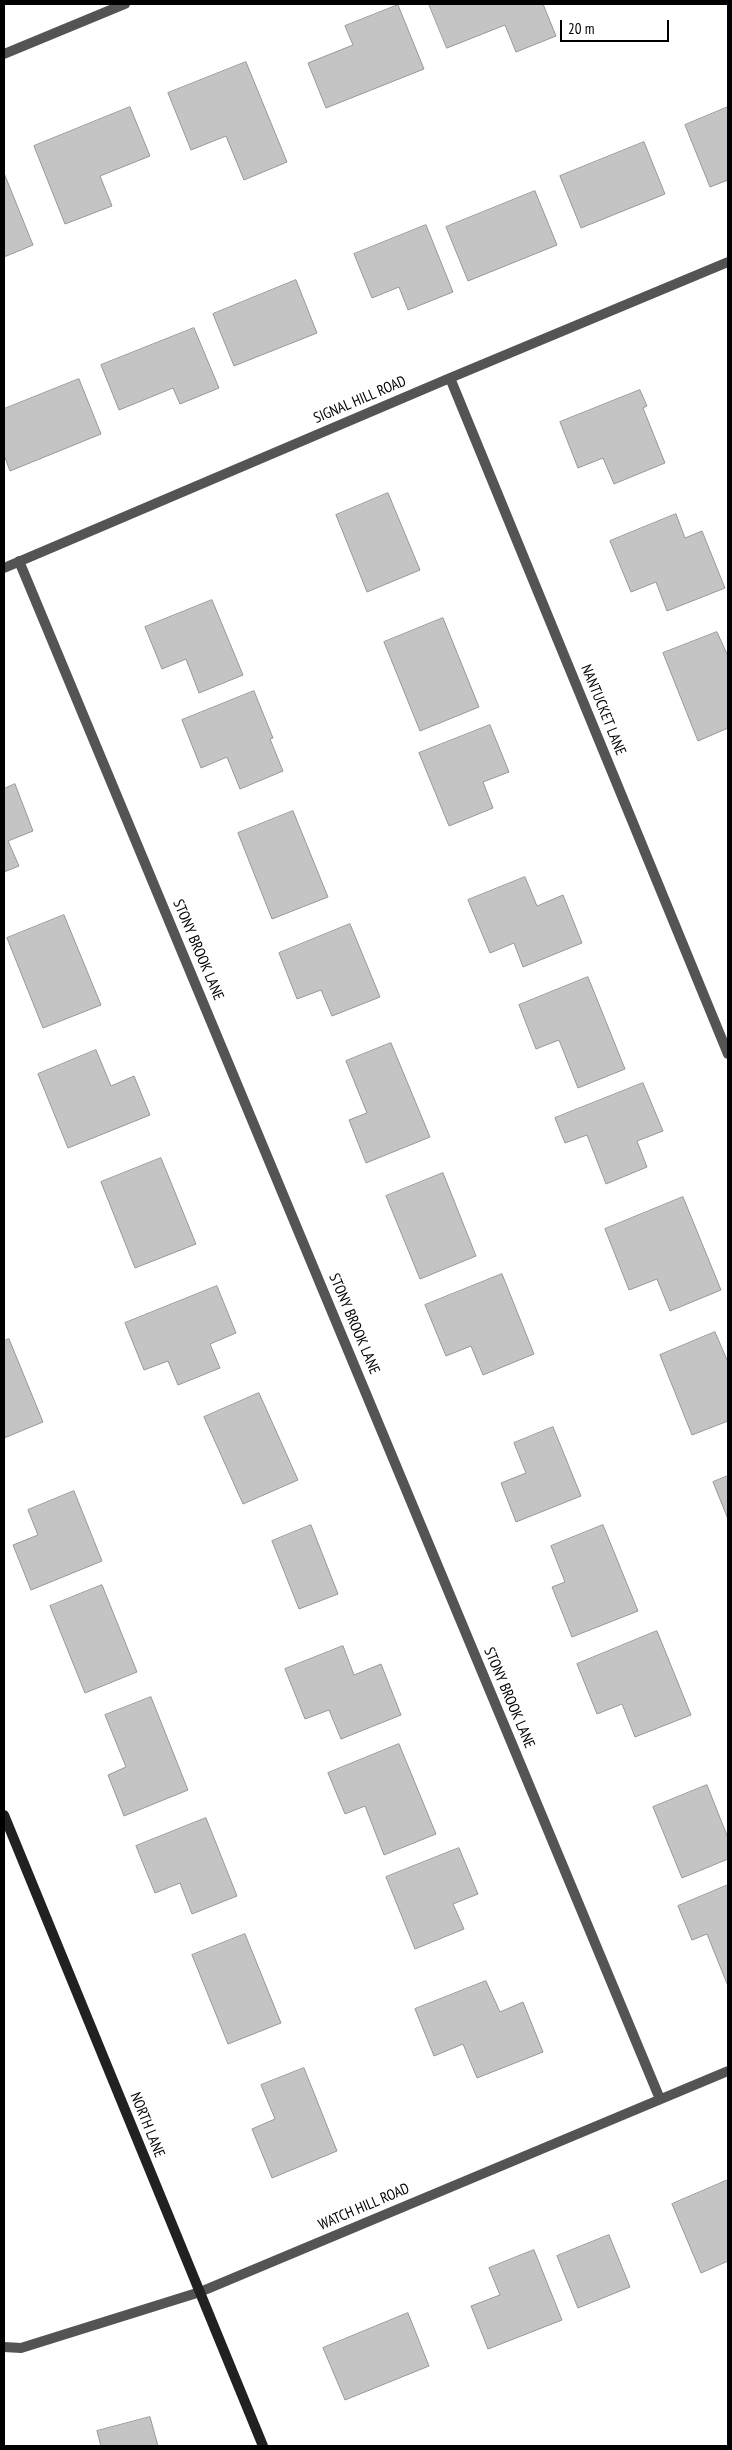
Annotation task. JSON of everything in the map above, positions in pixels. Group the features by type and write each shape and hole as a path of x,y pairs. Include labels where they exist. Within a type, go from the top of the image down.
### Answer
{"street":[{"path":"4,54 125,4"},
{"name":"SIGNAL HILL ROAD","path":"4,568 728,262"},
{"name":"NANTUCKET LANE","path":"450,378 728,1054"},
{"name":"STONY BROOK LANE","path":"20,561 660,2099"},
{"name":"NORTH LANE","path":"4,1815 263,2446"},
{"name":"WATCH HILL ROAD","path":"4,2347 21,2348 200,2292 728,2071"}],"building":[{"path":"429,4 543,4 556,36 516,52 505,25 447,48"},
{"path":"398,5 424,69 326,108 308,63 353,45 345,26"},
{"path":"246,62 287,162 244,180 226,136 191,150 168,93"},
{"path":"130,107 150,156 100,176 112,206 65,224 34,146"},
{"path":"728,107 728,180 710,187 685,125"},
{"path":"644,142 665,194 581,228 560,176"},
{"path":"4,173 33,245 4,257"},
{"path":"535,191 557,245 468,281 446,227"},
{"path":"426,225 453,292 408,310 399,287 372,298 354,254"},
{"path":"296,280 317,333 234,366 213,314"},
{"path":"194,328 219,388 180,404 173,388 119,410 101,365"},
{"path":"79,379 101,434 10,471 4,455 4,409"},
{"path":"640,390 647,406 643,408 665,463 614,484 603,458 578,468 560,422"},
{"path":"388,493 420,570 367,592 336,515"},
{"path":"676,514 685,538 702,531 725,588 667,611 656,582 631,592 610,541"},
{"path":"212,600 243,675 199,693 186,659 162,669 145,627"},
{"path":"443,618 479,707 420,731 384,642"},
{"path":"717,632 728,656 728,728 698,741 663,653"},
{"path":"254,691 273,738 270,739 283,771 240,789 227,757 201,768 182,720"},
{"path":"490,725 509,772 483,782 493,808 449,826 419,753"},
{"path":"15,784 33,831 8,841 19,866 4,872 4,789"},
{"path":"293,811 328,897 272,919 238,833"},
{"path":"525,877 537,906 563,895 582,943 523,967 514,943 490,953 468,900"},
{"path":"64,915 101,1005 43,1028 7,938"},
{"path":"350,924 380,997 332,1016 321,990 297,999 279,953"},
{"path":"588,977 625,1069 578,1088 559,1040 536,1049 519,1005"},
{"path":"391,1043 430,1137 366,1163 349,1120 367,1113 346,1061"},
{"path":"96,1050 111,1086 134,1076 150,1115 68,1148 38,1074"},
{"path":"643,1083 663,1131 637,1141 647,1167 606,1184 587,1135 565,1143 555,1118"},
{"path":"161,1158 196,1244 135,1268 101,1182"},
{"path":"443,1173 476,1256 420,1279 386,1196"},
{"path":"683,1197 721,1290 670,1311 657,1279 629,1290 605,1229"},
{"path":"502,1274 534,1354 483,1375 471,1346 446,1356 425,1305"},
{"path":"217,1286 236,1333 210,1344 220,1368 178,1385 168,1361 144,1370 125,1323"},
{"path":"715,1332 728,1362 728,1421 692,1435 660,1355"},
{"path":"9,1339 43,1422 4,1438 4,1341"},
{"path":"259,1393 298,1480 243,1504 204,1417"},
{"path":"553,1427 581,1496 516,1522 501,1483 526,1473 514,1443"},
{"path":"728,1476 728,1519 713,1482"},
{"path":"74,1491 102,1561 31,1590 13,1545 38,1535 28,1510"},
{"path":"311,1525 338,1594 299,1609 272,1541"},
{"path":"603,1525 638,1611 572,1637 552,1587 565,1582 551,1546"},
{"path":"102,1585 137,1672 85,1693 50,1606"},
{"path":"657,1631 691,1715 635,1737 622,1704 597,1714 577,1664"},
{"path":"343,1646 354,1675 381,1664 401,1715 341,1739 329,1710 305,1719 285,1669"},
{"path":"151,1697 188,1790 124,1816 108,1775 126,1767 105,1715"},
{"path":"399,1744 436,1834 384,1855 365,1806 345,1814 328,1773"},
{"path":"707,1785 728,1838 728,1859 682,1878 653,1807"},
{"path":"206,1818 237,1896 192,1914 180,1883 155,1893 136,1846"},
{"path":"459,1848 478,1894 453,1904 464,1929 415,1949 386,1877"},
{"path":"728,1885 728,1986 707,1934 692,1940 678,1906"},
{"path":"245,1934 281,2023 228,2044 192,1955"},
{"path":"486,1981 500,2012 523,2002 543,2052 477,2078 463,2044 434,2056 415,2009"},
{"path":"304,2068 337,2151 272,2178 252,2129 275,2119 261,2085"},
{"path":"728,2180 728,2261 701,2273 672,2204"},
{"path":"609,2235 630,2287 578,2308 557,2256"},
{"path":"534,2250 562,2320 488,2349 471,2306 500,2295 489,2268"},
{"path":"408,2313 429,2366 345,2400 323,2348"},
{"path":"150,2417 158,2446 101,2446 97,2431"}]}
